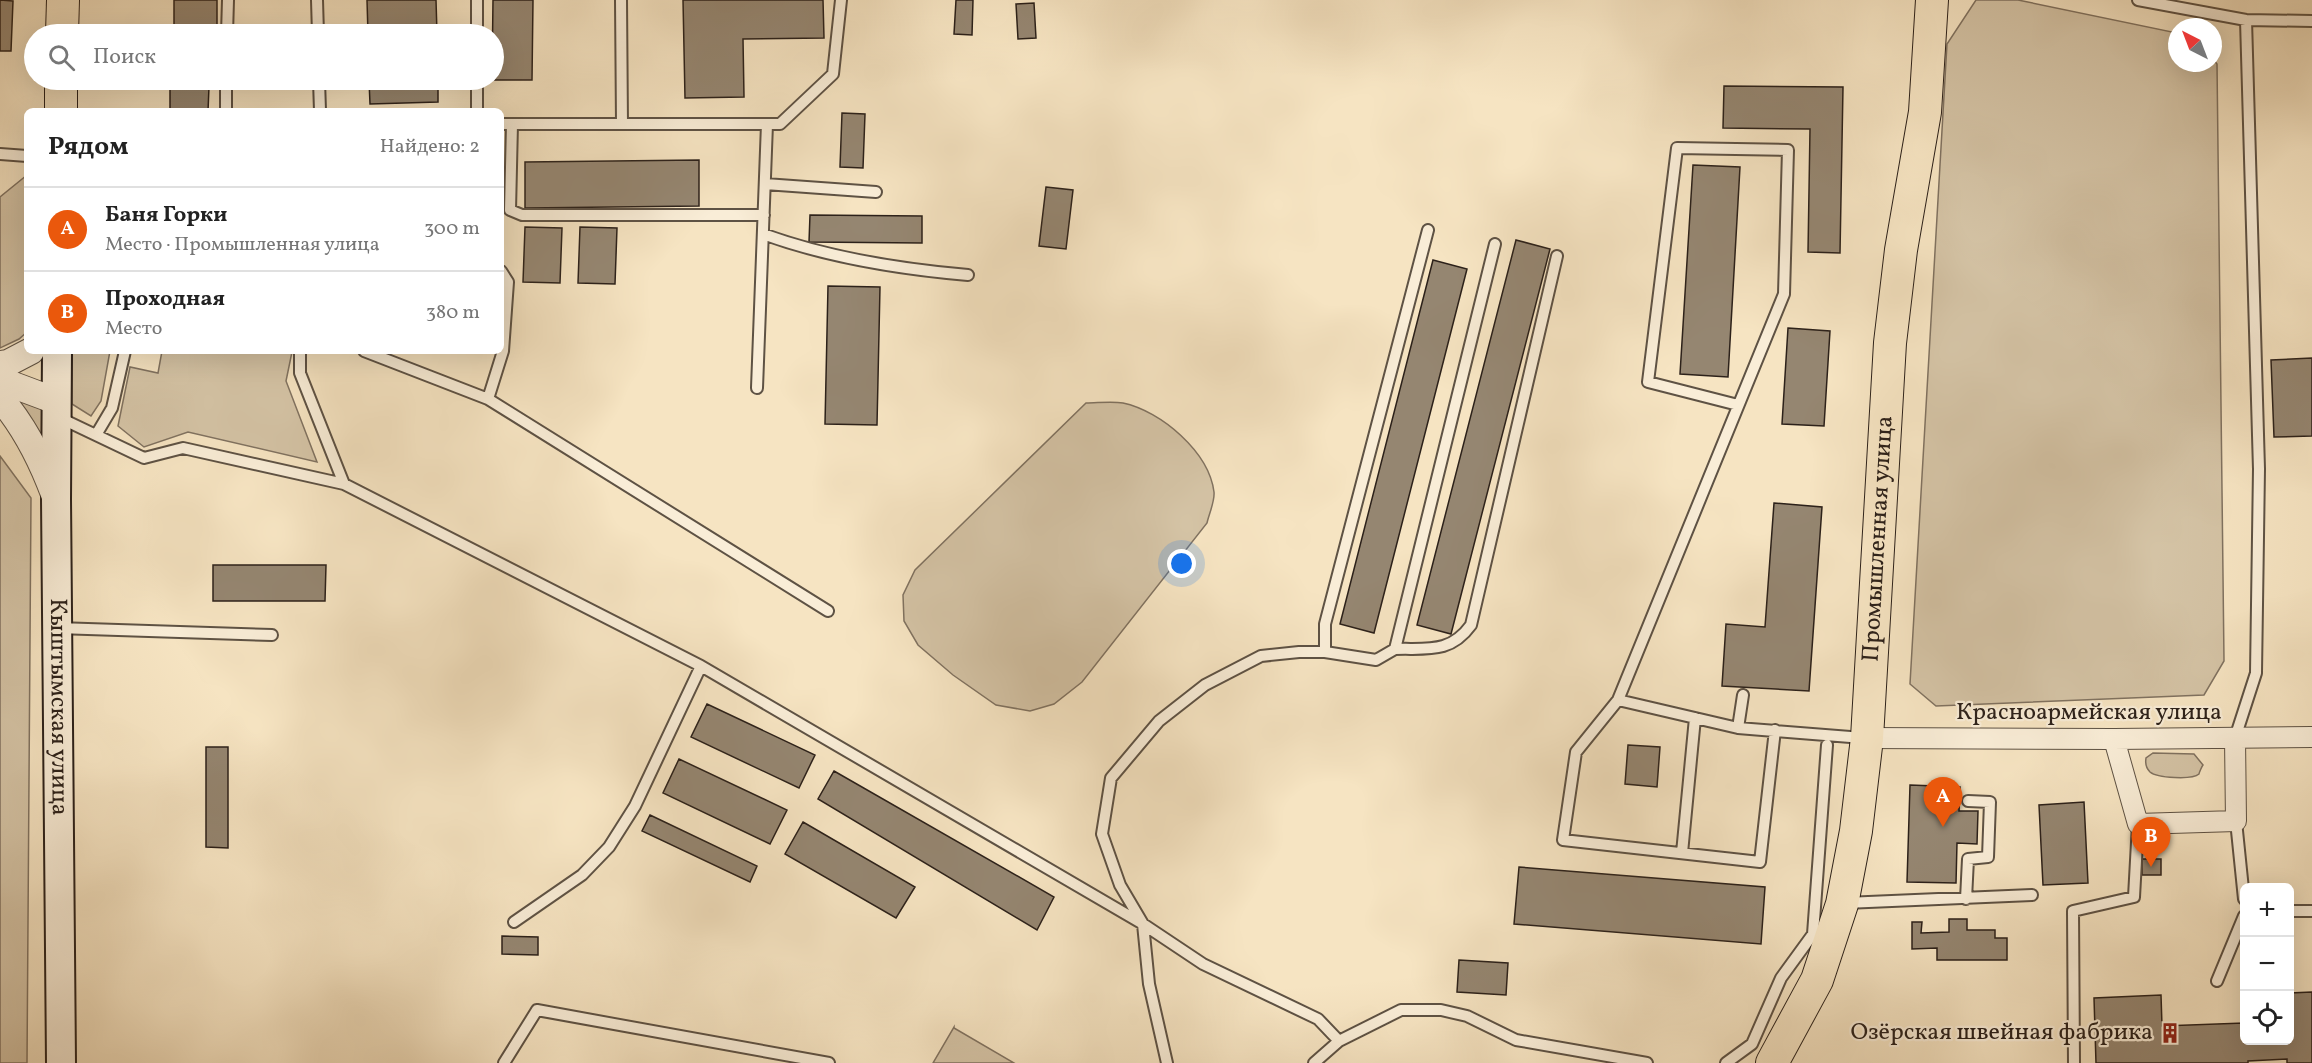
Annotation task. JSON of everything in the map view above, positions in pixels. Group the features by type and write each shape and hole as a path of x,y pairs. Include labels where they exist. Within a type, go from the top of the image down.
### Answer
{"main road":[{"path":"62,24 63,0"},
{"name":"Промышленная улица","path":"1772,1063 1817,980 1842,904 1856,831 1867,738 1890,343 1901,250 1924,112 1932,0"},
{"path":"61,90 61,108"},
{"name":"Кыштымская улица","path":"57,354 61,1063"}],"street":[{"path":"0,364 8,363 25,354"},
{"path":"0,380 56,408"},
{"path":"0,398 14,414 28,437 42,463 56,499"},
{"name":"Красноармейская улица","path":"1867,738 2312,737"},
{"path":"2114,739 2138,824 2236,821 2235,738"}],"lane":[{"path":"227,24 228,0"},
{"path":"317,0 318,24"},
{"path":"477,0 477,24"},
{"path":"621,0 622,124"},
{"path":"764,215 522,215 510,210 506,124 780,124 833,74 842,0"},
{"path":"2138,0 2246,20 2312,21"},
{"path":"2235,738 2256,673 2259,469 2246,20"},
{"path":"226,90 226,108"},
{"path":"319,90 320,108"},
{"path":"477,90 477,108"},
{"path":"757,388 767,124"},
{"path":"1738,405 1647,382 1677,148 1788,150 1784,294 1618,700 1576,752 1563,840 1760,862 1775,730"},
{"path":"0,154 24,156"},
{"path":"765,184 876,192"},
{"path":"1325,652 1325,624 1428,230"},
{"path":"763,234 803,249 908,270 968,275"},
{"path":"1395,649 1495,244"},
{"path":"1167,1063 1149,984 1143,924 1120,885 1102,834 1111,778 1159,721 1205,685 1261,656 1325,652 1376,660 1395,649 1445,647 1463,636 1471,625 1557,256"},
{"path":"504,275 508,282 504,337"},
{"path":"96,435 112,408 124,354"},
{"path":"300,354 300,373 344,484"},
{"path":"372,354 488,399 828,611"},
{"path":"488,399 502,354"},
{"path":"56,408 96,435 144,458 183,448 344,484 701,666 1143,924 1203,964 1318,1019 1339,1041"},
{"path":"57,628 272,635"},
{"path":"514,922 582,875 609,847 635,806 701,666"},
{"path":"1738,728 1743,695"},
{"path":"1618,700 1738,728 1867,738"},
{"path":"1682,854 1695,718"},
{"path":"1726,1063 1752,1044 1781,978 1813,934 1827,745"},
{"path":"1966,899 1968,859 1988,857 1990,802 1968,801"},
{"path":"2236,821 2242,883"},
{"path":"2074,1063 2073,911 2134,897 2138,824"},
{"path":"1842,904 2032,895"},
{"path":"2294,911 2312,911"},
{"path":"2217,981 2240,926"},
{"path":"504,1063 537,1010 829,1063"},
{"path":"1314,1063 1339,1041 1401,1010 1441,1010 1467,1016 1516,1040 1647,1063"}],"shaded area":[{"path":"1976,0 2018,0 2168,31 2168,72 2217,72 2224,661 2204,695 1936,706 1910,684 1947,44"},
{"path":"24,177 24,335 0,348 0,197"},
{"path":"72,354 109,354 101,401 91,416 72,404"},
{"path":"161,354 292,354 286,381 317,462 188,432 144,447 118,426 130,367 158,373"},
{"path":"6,390 46,406 45,443"},
{"path":"1086,403 1123,403 1138,407 1167,424 1193,448 1203,462 1214,492 1212,508 1207,523 1082,682 1054,704 1030,711 996,705 953,675 918,645 904,621 903,595 915,570"},
{"path":"0,456 31,498 27,1063 0,1063"},
{"path":"2153,753 2194,754 2203,765 2199,774 2195,776 2182,778 2160,776 2150,772 2146,766 2146,758"},
{"path":"954,1028 1014,1063 933,1063"}],"building":[{"path":"0,0 13,1 11,51 0,51"},
{"path":"174,0 217,0 217,24 174,24"},
{"path":"367,0 436,0 437,24 368,24"},
{"path":"493,0 533,0 532,80 504,80 504,24 493,24"},
{"path":"683,0 823,0 824,38 743,39 744,97 685,98"},
{"path":"956,0 973,0 972,35 954,34"},
{"path":"1034,3 1036,38 1018,39 1016,4"},
{"path":"1724,86 1843,87 1840,253 1808,252 1810,129 1723,128"},
{"path":"170,90 209,90 208,108 170,108"},
{"path":"369,90 438,90 438,102 370,104"},
{"path":"842,113 865,114 863,168 840,167"},
{"path":"699,160 699,206 525,208 525,162"},
{"path":"1693,165 1740,167 1728,377 1680,374"},
{"path":"1046,187 1073,190 1066,249 1039,246"},
{"path":"810,215 922,216 922,243 809,242"},
{"path":"525,227 562,228 560,283 523,282"},
{"path":"580,227 617,228 615,284 578,283"},
{"path":"1516,240 1550,249 1451,634 1417,625"},
{"path":"1433,260 1467,269 1374,633 1340,624"},
{"path":"828,286 880,287 877,425 825,424"},
{"path":"1788,328 1830,331 1824,426 1782,424"},
{"path":"2312,358 2312,436 2274,437 2271,360"},
{"path":"1774,503 1822,507 1809,691 1722,686 1726,624 1765,627"},
{"path":"213,565 326,565 325,601 213,601"},
{"path":"707,704 815,755 799,788 691,737"},
{"path":"1628,745 1660,747 1657,787 1625,784"},
{"path":"206,747 228,747 228,848 206,847"},
{"path":"679,759 787,810 770,844 663,793"},
{"path":"834,771 1054,897 1037,930 818,799"},
{"path":"1910,785 1960,787 1959,811 1978,811 1977,844 1957,843 1956,883 1907,882"},
{"path":"2084,802 2088,883 2043,885 2039,805"},
{"path":"650,815 757,866 750,882 642,831"},
{"path":"803,822 915,887 896,918 785,854"},
{"path":"2142,859 2161,859 2161,875 2142,875"},
{"path":"1519,867 1765,887 1761,944 1514,924"},
{"path":"1949,919 1967,919 1967,930 1995,930 1995,938 2007,938 2007,960 1937,960 1937,948 1912,949 1912,922 1922,922 1921,933 1949,932"},
{"path":"502,936 538,937 538,955 502,954"},
{"path":"1459,960 1508,963 1506,995 1457,992"},
{"name":"Озёрская швейная фабрика","path":"2312,992 2312,1063 2287,1063 2287,1059 2248,1061 2248,1063 2096,1063 2094,998 2161,995 2162,1026 2240,1023 2240,1045 2294,1045 2294,993"}],"place":[{"name":"Баня Горки","path":"1943,827"},
{"name":"Проходная","path":"2151,867"},
{"name":"Озёрская швейная фабрика","path":"2170,1033"}]}
